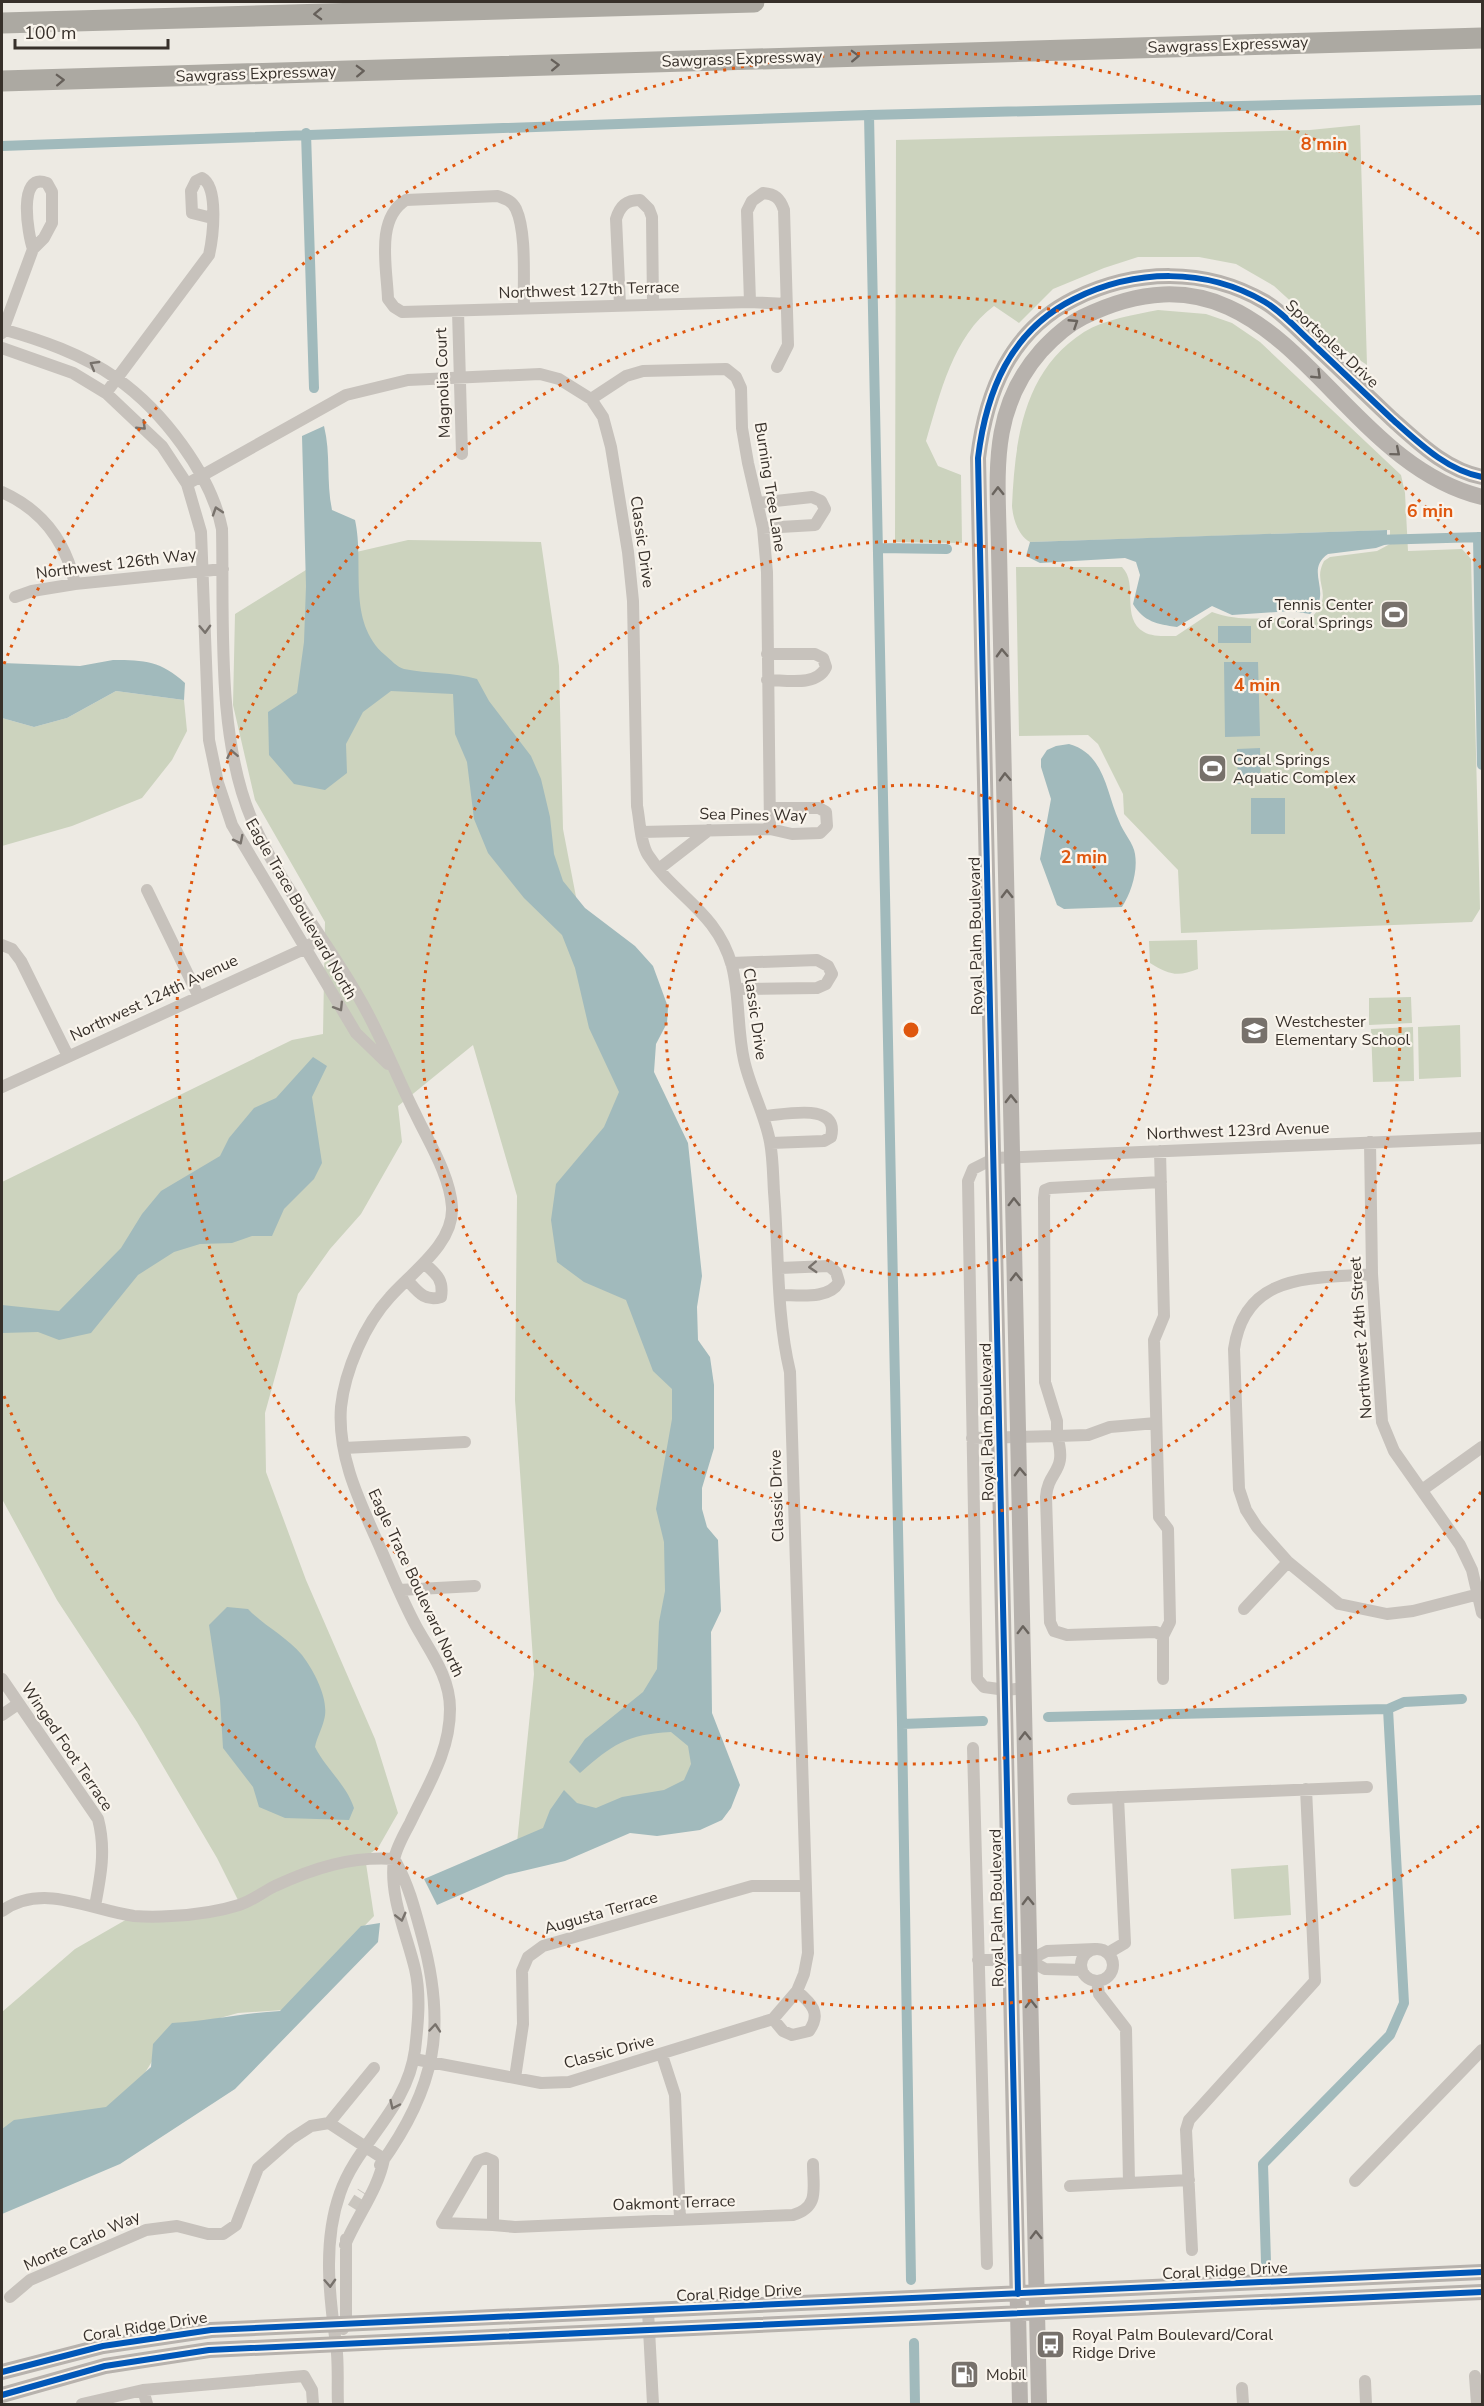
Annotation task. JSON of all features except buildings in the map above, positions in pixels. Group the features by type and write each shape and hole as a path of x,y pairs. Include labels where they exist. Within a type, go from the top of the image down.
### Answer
{"highway":[{"path":"2,23 754,2"},
{"name":"Sawgrass Expressway","path":"2,81 1482,38"}],"street":[{"path":"2,331 33,249 44,238 52,223 52,192 47,183 42,180 34,182 27,191 29,236 33,249"},
{"path":"750,302 747,211 752,201 763,193 772,193 780,200 784,210 787,303 788,345 777,367"},
{"name":"Northwest 127th Terrace","path":"524,308 521,222 515,207 508,199 498,196 406,200 397,206 386,224 388,299 394,308 402,312 653,304 787,303"},
{"path":"620,305 616,219 620,208 630,200 640,200 649,209 652,217 653,304"},
{"path":"106,393 209,255 212,218"},
{"name":"Sportsplex Drive","path":"980,550 978,458 982,421 993,386 1013,352 1035,326 1065,304 1097,288 1127,279 1159,275 1191,277 1218,282 1266,302 1428,451 1462,471 1482,477"},
{"name":"Sportsplex Drive","path":"999,550 998,460 1001,424 1012,393 1036,357 1075,321 1132,297 1187,296 1215,301 1241,313 1276,336 1414,466 1441,484 1482,497"},
{"name":"Magnolia Court","path":"458,311 462,454"},
{"name":"Eagle Trace Boulevard North","path":"2,331 81,357 117,378 178,439 202,475 218,510 222,529 229,735 237,777 264,847 362,1004 448,1186 452,1210 448,1229 424,1263 389,1298 367,1331 350,1368 341,1407 344,1448 350,1479 399,1590 445,1679 450,1702 445,1753 394,1859 396,1893 417,1975 418,2018 414,2059 388,2119 342,2186 333,2216 329,2264 339,2323"},
{"name":"Eagle Trace Boulevard North","path":"2,348 73,373 106,393 162,446 187,484 201,532 209,740 218,783 232,825 356,1033 393,1069"},
{"name":"Burning Tree Lane","path":"591,399 626,376 643,371 726,369 736,377 741,388 742,428 763,528 767,572 766,680 772,808 770,830"},
{"name":"Classic Drive","path":"187,484 346,395 408,380 540,374 559,379 591,399 603,417 611,447 628,552 633,602 637,806 641,832 647,853 698,906 715,929 731,963 737,989 743,1057 751,1088 771,1143 780,1268 781,1335 790,1372 808,1953 804,1974 797,1991 773,2019 569,2082 541,2083 414,2059"},
{"path":"2,492 33,511 48,525 62,543 70,559 75,584"},
{"path":"758,503 812,497 821,501 825,510 815,525 763,528"},
{"name":"Royal Palm Boulevard","path":"980,550 995,1158 1020,2404"},
{"name":"Royal Palm Boulevard","path":"999,550 1039,2404"},
{"name":"Northwest 126th Way","path":"15,597 32,591 75,584 223,569"},
{"path":"766,654 815,654 823,658 826,667 823,675 814,680 766,680"},
{"name":"Sea Pines Way","path":"641,832 770,830 792,834 820,833 827,826 826,812 819,808 772,808"},
{"path":"660,868 709,830"},
{"path":"147,890 198,995"},
{"name":"Northwest 124th Avenue","path":"2,1087 198,995 304,949 320,938"},
{"path":"2,945 12,949 21,961 68,1056"},
{"path":"731,963 817,960 828,966 832,974 826,984 817,988 737,989"},
{"path":"763,1116 820,1113 829,1118 834,1128 831,1137 824,1142 771,1143"},
{"name":"Northwest 123rd Avenue","path":"995,1158 1482,1138"},
{"name":"Northwest 24th Street","path":"1370,1142 1372,1274 1377,1387 1382,1422 1394,1451 1460,1545 1479,1594 1482,1613"},
{"path":"1160,1151 1164,1316 1154,1340 1159,1517 1168,1529 1170,1622 1163,1636 1163,1679"},
{"path":"995,1158 973,1169 968,1181 977,1679 984,1687 1006,1690 1024,1688"},
{"path":"1161,1182 1054,1187 1046,1190 1045,1382 1057,1421 1057,1436 1062,1459 1060,1467 1049,1484 1046,1497 1052,1626 1063,1635 1156,1632 1163,1636"},
{"path":"408,1281 422,1296 433,1299 441,1297 443,1287 439,1276 424,1263"},
{"path":"780,1268 829,1266 836,1272 839,1282 834,1290 826,1294 780,1295"},
{"path":"1372,1274 1305,1279 1278,1285 1250,1305 1237,1330 1234,1349 1239,1489 1246,1510 1257,1527 1288,1562 1339,1604 1387,1614 1413,1611 1479,1594"},
{"path":"972,1438 1088,1436 1110,1427 1156,1424"},
{"path":"344,1448 465,1442"},
{"path":"1422,1490 1482,1447"},
{"path":"1244,1609 1288,1562"},
{"path":"399,1590 475,1586"},
{"name":"Winged Foot Terrace","path":"2,1679 98,1819 104,1840 103,1863 95,1906"},
{"path":"2,1715 18,1704"},
{"path":"974,1748 987,2264"},
{"path":"1073,1799 1366,1787"},
{"path":"1192,2250 1186,2130 1190,2120 1315,1981 1306,1789"},
{"path":"978,1960 1029,1960 1047,1951 1095,1949 1108,1953 1125,1943 1118,1797"},
{"path":"2,1911 11,1905 32,1898 56,1898 134,1916 172,1916 208,1912 240,1905 276,1886 341,1862 365,1857 394,1859"},
{"name":"Eagle Trace Boulevard North","path":"363,2192 406,2127 422,2093 432,2062 436,2016 432,1971 410,1888 394,1859"},
{"name":"Augusta Terrace","path":"516,2078 523,2024 522,1971 528,1957 543,1946 752,1886 806,1886"},
{"path":"1095,1949 1085,1954 1082,1970 1088,1979 1097,1981 1111,1973 1112,1963 1108,1953"},
{"path":"1029,1960 1045,1969 1082,1970"},
{"path":"1097,1981 1099,1994 1126,2029 1130,2183"},
{"path":"773,2019 783,2031 792,2035 809,2031 814,2024 815,2011 812,2004 797,1991"},
{"path":"1355,2181 1482,2050"},
{"path":"662,2055 675,2095 680,2219"},
{"path":"374,2068 330,2123 384,2159"},
{"name":"Monte Carlo Way","path":"10,2297 30,2280 146,2230 177,2226 208,2234 222,2234 236,2225 244,2209 251,2181 265,2160 311,2126 330,2123"},
{"name":"Oakmont Terrace","path":"493,2225 493,2161 486,2158 478,2161 442,2223 515,2227 793,2215 806,2211 813,2201 813,2164"},
{"name":"Eagle Trace Boulevard North","path":"345,2245 356,2218 379,2181 384,2159"},
{"path":"1070,2186 1189,2180"},
{"name":"Eagle Trace Boulevard North","path":"336,2344 345,2245 353,2208"},
{"name":"Coral Ridge Drive","path":"2,2372 113,2344 211,2330 1482,2272"},
{"path":"1452,2274 1453,2293"},
{"name":"Coral Ridge Drive","path":"2,2395 105,2366 209,2350 1482,2292"},
{"path":"648,2311 653,2404"},
{"path":"336,2344 338,2404"},
{"path":"82,2404 143,2390 304,2376 312,2390 313,2404"},
{"path":"1475,2376 1477,2404"},
{"path":"1365,2381 1366,2404"},
{"path":"1242,2388 1243,2404"},
{"path":"143,2390 147,2404"}],"green space":[{"path":"1360,125 1367,365 1342,348 1274,286 1236,264 1199,257 1138,257 1104,268 1053,289 1019,323 994,306 980,318 958,350 943,386 926,441 938,466 961,475 962,543 895,542 896,140 1310,130"},
{"name":"Tennis Center of Coral Springs","path":"1158,310 1206,314 1232,323 1260,342 1401,475 1405,493 1408,551 1462,549 1471,559 1480,909 1472,922 1181,933 1178,870 1124,814 1123,794 1098,744 1088,735 1019,736 1016,567 1122,567 1127,574 1131,610 1137,626 1151,635 1176,636 1212,612 1236,618 1310,619 1322,602 1320,577 1324,561 1330,557 1377,551 1390,544 1390,530 1030,542 1026,539 1019,531 1012,506 1016,456 1026,409 1047,366 1084,332 1110,321"},
{"path":"408,540 541,542 559,666 563,829 581,923 676,1195 695,1797 516,1853 534,1674 515,1400 517,1196 473,1045 398,1106 402,1142 361,1214 330,1249 298,1294 265,1413 266,1472 306,1580 375,1739 398,1813 378,1848 365,1857 374,1916 283,2010 238,2013 202,2023 174,2025 111,2129 2,2189 2,2012 75,1949 129,1918 240,1904 217,1858 137,1722 57,1600 2,1499 2,1182 292,1040 323,1034 325,922 255,800 233,705 235,614 322,560"},
{"path":"116,691 184,700 187,731 172,760 142,798 72,826 2,846 2,718 34,727 67,718"},
{"path":"1197,940 1198,969 1174,974 1150,963 1149,941"},
{"path":"1411,997 1412,1023 1369,1025 1369,998"},
{"path":"1460,1025 1461,1077 1419,1079 1418,1027"},
{"path":"1413,1027 1414,1081 1373,1082 1371,1029"},
{"path":"1288,1865 1291,1915 1234,1919 1231,1869"}],"water":[{"path":"324,426 332,510 355,520 358,537 361,609 365,626 373,641 385,655 404,669 477,679 489,701 531,756 541,779 550,817 554,854 563,881 585,908 635,946 653,966 668,1007 667,1023 656,1044 654,1072 688,1143 702,1276 697,1307 698,1340 710,1357 714,1385 714,1448 702,1488 702,1509 707,1527 718,1540 721,1611 711,1632 712,1713 740,1785 731,1808 722,1820 700,1830 657,1836 630,1833 565,1861 506,1875 437,1905 424,1879 543,1828 550,1810 564,1790 577,1803 596,1808 622,1797 664,1790 684,1780 691,1764 688,1746 671,1732 631,1738 611,1748 580,1773 569,1762 585,1739 643,1692 657,1669 659,1622 665,1591 664,1542 656,1509 672,1419 672,1389 653,1371 626,1300 584,1282 557,1262 551,1220 556,1184 604,1127 619,1092 589,1028 575,968 562,935 524,898 488,853 474,819 467,762 455,734 453,694 391,691 363,712 346,744 347,773 325,790 294,784 269,755 268,712 297,693 304,642 306,586 302,436"},
{"path":"1387,530 1387,544 1376,548 1328,554 1321,561 1318,568 1320,598 1310,614 1291,611 1232,615 1212,606 1177,627 1163,625 1146,618 1133,604 1140,575 1136,562 1125,558 1040,563 1026,556 1030,542"},
{"path":"1218,626 1251,626 1251,643 1218,643"},
{"path":"113,660 144,661 168,670 185,683 184,700 116,691 67,718 34,727 2,718 2,663 80,666"},
{"path":"1224,662 1258,662 1260,736 1225,737"},
{"path":"1069,744 1081,749 1097,765 1103,775 1121,825 1134,850 1135,875 1122,907 1064,909 1057,905 1040,859 1051,799 1041,767 1041,759 1047,750"},
{"path":"1260,748 1261,783 1238,784 1237,749"},
{"path":"1251,798 1285,798 1285,834 1251,834"},
{"path":"313,1057 327,1066 312,1097 322,1163 314,1179 284,1209 272,1236 252,1236 232,1243 200,1244 174,1252 138,1275 91,1333 59,1340 38,1332 2,1333 2,1305 59,1311 121,1248 142,1214 161,1191 220,1156 229,1138 254,1108 276,1098"},
{"path":"227,1607 248,1609 296,1649 311,1669 320,1686 325,1704 323,1723 315,1747 350,1799 354,1808 349,1820 285,1818 259,1807 253,1787 223,1748 220,1699 209,1625"},
{"path":"380,1923 378,1942 235,2089 120,2164 2,2214 2,2129 14,2120 106,2107 151,2067 153,2044 172,2023 280,2011 361,1926"}],"waterway":[{"path":"2,146 869,115 1482,100"},
{"path":"869,115 911,2280"},
{"path":"306,133 314,388"},
{"path":"1478,537 1482,765"},
{"path":"1375,540 1482,537"},
{"path":"878,548 947,549"},
{"path":"1388,1709 1404,1702 1462,1699"},
{"path":"1048,1717 1388,1709 1404,2003 1390,2035 1263,2164 1266,2262"},
{"path":"902,1724 983,1721"},
{"path":"914,2343 915,2404"}],"tunnel":[{"path":"353,2208 363,2192"}],"cycle path":[{"path":"1018,2294 978,458 987,410 1005,366 1018,346 1033,328 1052,312 1074,299 1121,282 1170,276 1194,278 1242,291 1271,306 1289,320 1423,446 1445,462 1482,477"},
{"path":"2,2372 103,2346 211,2330 1482,2272"},
{"path":"2,2395 105,2366 209,2350 1482,2292"}],"place":[{"name":"Tennis Center of Coral Springs","path":"1394,614"},
{"name":"Coral Springs Aquatic Complex","path":"1212,769"},
{"name":"Westchester Elementary School","path":"1254,1031"},
{"name":"Royal Palm Boulevard/Coral Ridge Drive","path":"1051,2344"},
{"name":"Mobil","path":"965,2375"}]}
